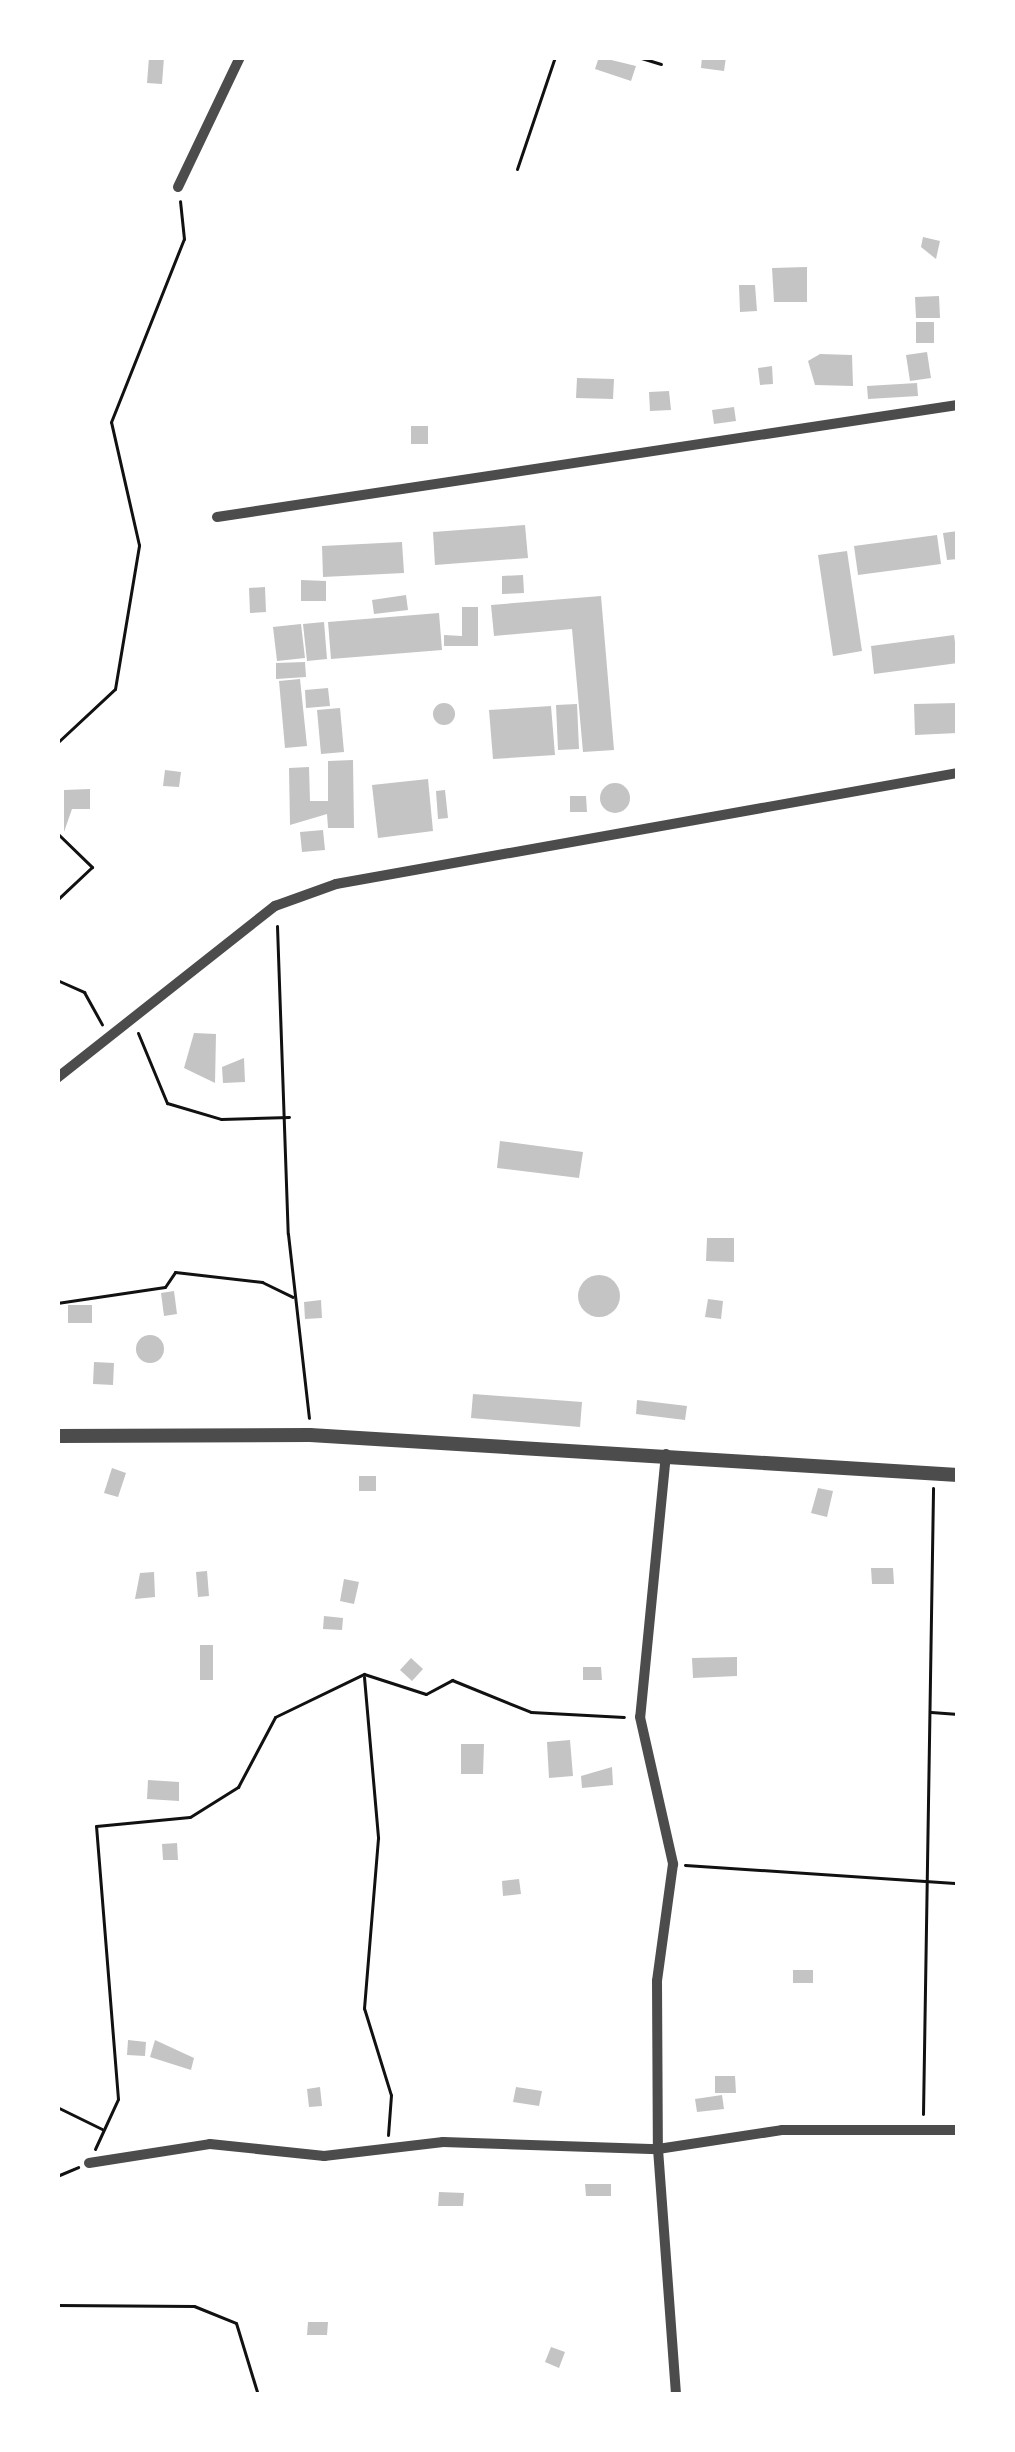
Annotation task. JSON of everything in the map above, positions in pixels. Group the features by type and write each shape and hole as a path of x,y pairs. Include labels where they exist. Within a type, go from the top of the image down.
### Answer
{"street":[{"path":"178,187 240,57"},
{"path":"217,517 958,405"},
{"path":"57,1078 275,906 466,858 958,773"},
{"path":"57,1436 310,1436 958,1475"},
{"path":"666,1454 640,1717 673,1864 657,1981 658,2149 676,2395"},
{"path":"89,2163 210,2144 324,2156 387,2149 658,2149 782,2129 923,2134 958,2130"}],"path":[{"path":"517,169 555,57"},
{"path":"638,57 661,64"},
{"path":"57,743 115,688 139,545 111,422 184,239 178,187"},
{"path":"57,833 92,867 57,900"},
{"path":"275,906 292,1117 296,1299 310,1436"},
{"path":"57,980 84,992 101,1024 131,1018 167,1103 220,1119 292,1117"},
{"path":"57,1304 165,1287 175,1272 262,1282 296,1299"},
{"path":"923,2134 934,1474"},
{"path":"364,1674 378,1838 364,2008 391,2095 387,2149"},
{"path":"57,2176 89,2163 104,2130 118,2074 97,1826 190,1817 238,1787 275,1717 364,1674 426,1694 452,1680 531,1712 640,1717"},
{"path":"931,1712 958,1714"},
{"path":"673,1864 928,1884 958,1882"},
{"path":"57,2108 104,2130"},
{"path":"57,2306 194,2306 236,2323 258,2395"}],"building":[{"path":"149,57 164,57 162,84 147,83"},
{"path":"599,57 636,66 631,81 595,69"},
{"path":"702,57 726,57 724,71 701,68"},
{"path":"923,237 940,241 936,259 921,247"},
{"path":"807,267 807,302 774,302 772,268"},
{"path":"739,285 755,285 757,311 740,312"},
{"path":"939,296 940,318 916,318 915,297"},
{"path":"916,322 934,322 934,343 916,343"},
{"path":"927,352 931,378 910,381 906,355"},
{"path":"820,354 852,355 853,386 815,385 808,361"},
{"path":"772,366 773,384 760,385 758,368"},
{"path":"577,378 614,379 613,399 576,398"},
{"path":"917,383 918,396 868,399 867,386"},
{"path":"669,391 671,410 650,411 649,392"},
{"path":"734,407 736,421 714,424 712,410"},
{"path":"411,426 428,426 428,444 411,444"},
{"path":"525,525 528,558 435,565 433,532"},
{"path":"958,531 958,559 947,560 943,533"},
{"path":"937,535 941,564 858,575 854,546"},
{"path":"402,542 404,573 323,577 322,546"},
{"path":"847,551 862,651 833,656 818,555"},
{"path":"523,575 524,593 502,594 502,576"},
{"path":"301,580 326,581 326,601 301,601"},
{"path":"265,587 266,612 250,613 249,588"},
{"path":"406,595 408,610 374,614 372,600"},
{"path":"601,596 614,750 583,752 572,629 494,636 491,605"},
{"path":"462,607 478,607 478,646 444,646 444,635 462,636"},
{"path":"439,613 442,650 331,659 328,622"},
{"path":"324,622 327,659 307,661 303,624"},
{"path":"301,624 305,658 277,661 273,627"},
{"path":"954,635 958,663 874,674 871,646"},
{"path":"305,662 306,677 276,679 276,663"},
{"path":"300,679 307,746 285,748 279,681"},
{"path":"328,688 330,706 306,708 305,690"},
{"path":"444,703 455,714 444,725 433,714"},
{"path":"958,703 958,733 915,735 914,704"},
{"path":"577,704 579,749 558,750 556,705"},
{"path":"551,706 555,755 493,759 489,710"},
{"path":"340,708 344,752 321,754 317,710"},
{"path":"353,760 354,828 328,828 327,814 290,825 289,768 309,767 310,801 328,801 328,761"},
{"path":"165,770 181,772 179,787 163,786"},
{"path":"428,779 433,831 378,838 372,785"},
{"path":"615,783 626,787 630,798 626,809 615,813 604,809 600,798 604,787"},
{"path":"90,789 90,809 72,809 64,832 64,790"},
{"path":"445,790 448,818 438,819 436,791"},
{"path":"570,796 586,796 587,812 570,812"},
{"path":"323,830 325,850 302,852 300,832"},
{"path":"194,1033 216,1034 215,1083 184,1068"},
{"path":"244,1058 245,1082 223,1083 222,1067"},
{"path":"500,1141 583,1152 579,1178 497,1168"},
{"path":"707,1238 734,1238 734,1262 706,1261"},
{"path":"599,1275 614,1281 620,1296 614,1311 599,1317 584,1311 578,1296 584,1281"},
{"path":"174,1291 177,1314 164,1316 161,1293"},
{"path":"708,1299 723,1301 721,1319 705,1317"},
{"path":"321,1300 322,1318 305,1319 304,1302"},
{"path":"68,1305 92,1305 92,1323 68,1323"},
{"path":"150,1335 160,1339 164,1349 160,1359 150,1363 140,1359 136,1349 140,1339"},
{"path":"94,1362 114,1363 113,1385 93,1384"},
{"path":"473,1394 582,1402 580,1427 471,1418"},
{"path":"637,1400 687,1406 685,1420 636,1414"},
{"path":"112,1468 126,1473 118,1497 104,1493"},
{"path":"359,1476 376,1476 376,1491 359,1491"},
{"path":"818,1488 833,1491 827,1517 811,1513"},
{"path":"871,1568 893,1568 894,1584 872,1584"},
{"path":"207,1571 209,1596 198,1597 196,1572"},
{"path":"154,1572 155,1597 135,1599 140,1573"},
{"path":"344,1579 359,1582 354,1604 340,1601"},
{"path":"324,1616 343,1618 342,1630 323,1629"},
{"path":"200,1645 213,1645 213,1680 200,1680"},
{"path":"737,1657 737,1676 693,1678 692,1658"},
{"path":"411,1658 423,1669 412,1681 400,1670"},
{"path":"583,1667 601,1667 602,1680 583,1680"},
{"path":"570,1740 573,1776 549,1778 547,1742"},
{"path":"461,1744 484,1744 483,1774 461,1774"},
{"path":"612,1767 613,1785 582,1788 581,1776"},
{"path":"148,1780 179,1782 179,1801 147,1799"},
{"path":"177,1843 178,1860 163,1860 162,1844"},
{"path":"519,1879 521,1894 503,1896 502,1881"},
{"path":"793,1970 813,1970 813,1983 793,1983"},
{"path":"128,2040 146,2042 145,2056 127,2055"},
{"path":"155,2040 194,2058 191,2070 150,2057"},
{"path":"715,2076 735,2076 736,2093 715,2093"},
{"path":"320,2087 322,2106 309,2107 307,2089"},
{"path":"516,2087 542,2091 539,2106 513,2102"},
{"path":"722,2095 724,2109 697,2112 695,2099"},
{"path":"585,2184 611,2184 611,2196 586,2196"},
{"path":"439,2192 464,2193 463,2206 438,2206"},
{"path":"308,2322 328,2322 327,2335 307,2335"},
{"path":"551,2347 565,2352 559,2368 545,2362"}]}
